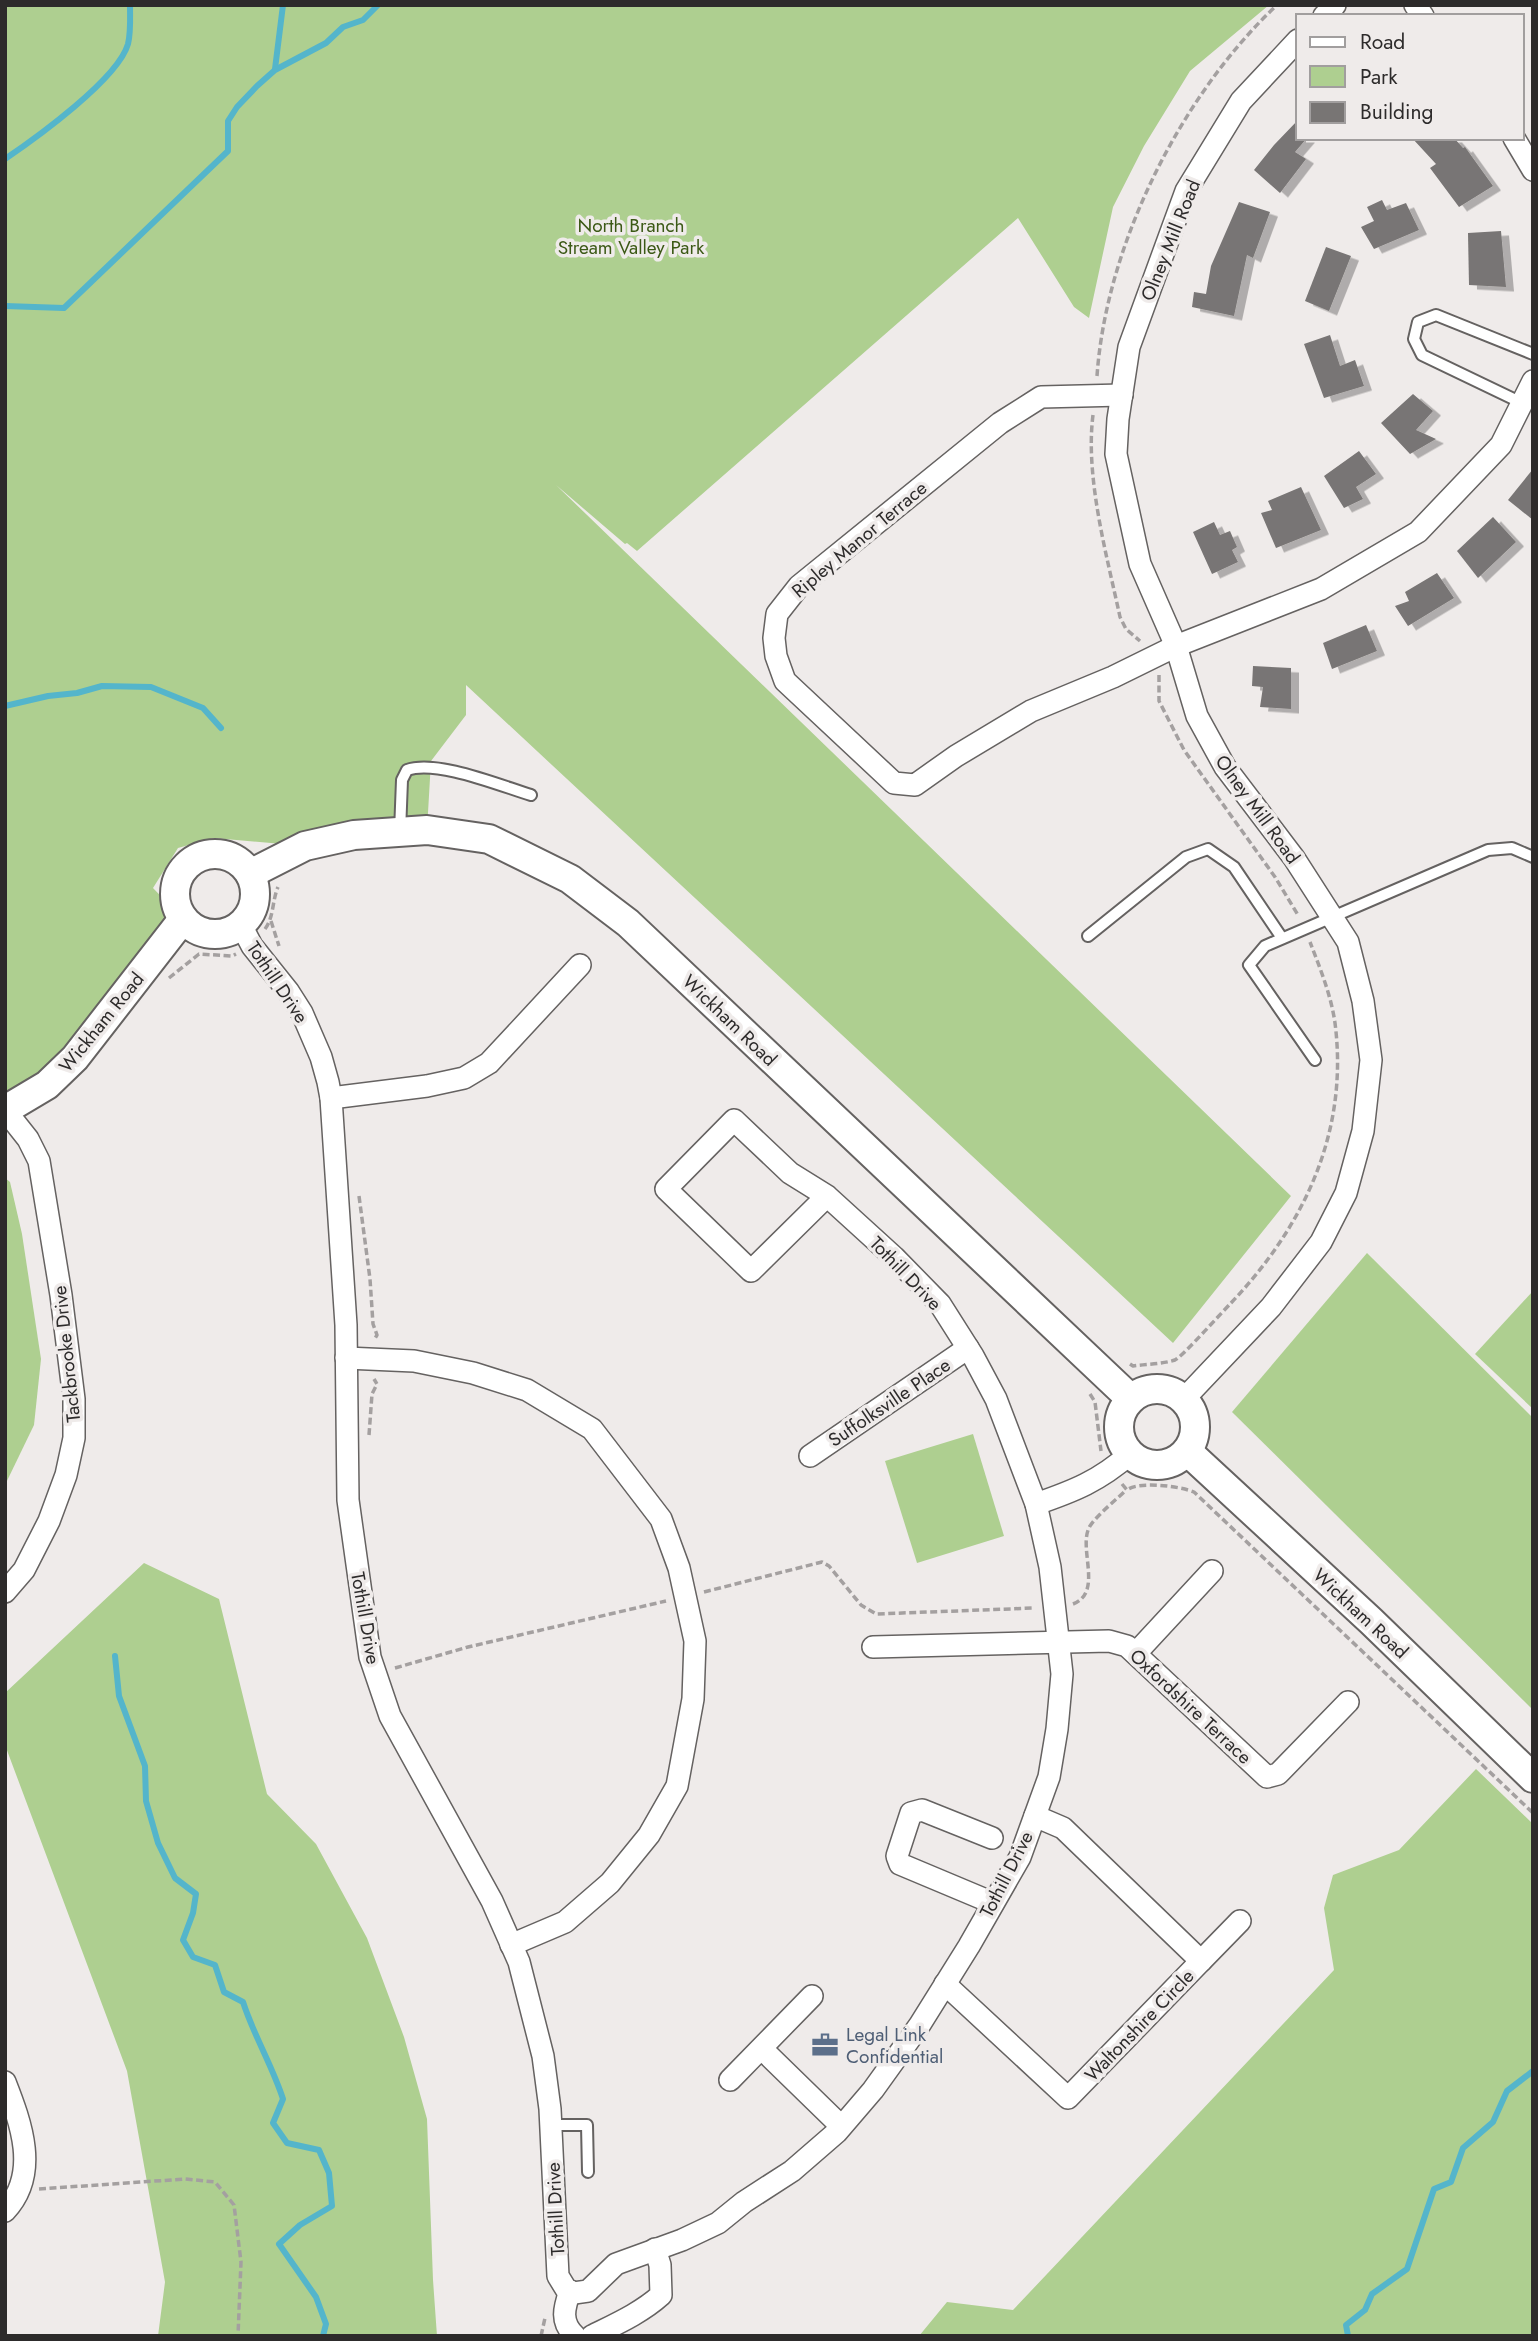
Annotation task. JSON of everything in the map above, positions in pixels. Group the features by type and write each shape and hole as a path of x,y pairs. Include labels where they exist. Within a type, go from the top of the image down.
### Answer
{"street":[{"name":"Olney Mill Road","path":"1184,1400 1271,1307 1321,1242 1346,1193 1363,1131 1371,1060 1363,1001 1348,942 1294,858 1225,767 1197,716 1176,646 1140,564 1116,454 1129,347 1186,191 1241,102 1296,42"},
{"path":"1515,140 1533,170"},
{"name":"Ripley Manor Terrace","path":"1122,395 1041,397 1000,423 799,586 777,614 774,638 776,656 785,681 894,783 915,785 956,756 1031,711 1113,677 1176,646 1321,589 1418,532 1501,445 1533,381"},
{"name":"Wickham Road","path":"250,874 305,846 354,835 427,830 489,839 570,879 628,923 1131,1399"},
{"path":"213,854 228,856 241,863 250,874 255,887 255,901 250,915 241,925 226,933 211,934 195,929 183,919 176,906 174,891 178,877 187,865 199,857 213,854"},
{"name":"Wickham Road","path":"5,1110 47,1085 75,1058 183,919"},
{"name":"Tothill Drive","path":"241,925 252,946 302,1013 321,1057 331,1098 346,1325 348,1500 370,1657 390,1716 476,1870 512,1945 522,1974 543,2056 551,2125 558,2276 574,2293 587,2291 616,2264 718,2223 744,2202 792,2171 841,2126 873,2090 945,1984 1020,1857 1049,1777 1062,1674 1050,1567 1036,1504 996,1399 940,1304 894,1257 827,1196 790,1173 734,1120 666,1189 751,1271 827,1196"},
{"path":"331,1098 427,1086 464,1078 489,1063 580,965"},
{"name":"Tackbrooke Drive","path":"5,1110 27,1139 39,1161 61,1295 74,1399 74,1438 66,1475 49,1521 24,1570 5,1592"},
{"name":"Suffolksville Place","path":"810,1455 968,1348"},
{"path":"346,1358 414,1361 473,1373 527,1390 592,1429 661,1519 679,1568 695,1642 693,1699 677,1786 649,1835 610,1883 565,1923 512,1945"},
{"path":"1157,1390 1171,1392 1184,1400 1192,1412 1195,1425 1193,1439 1187,1451 1177,1460 1165,1465 1152,1465 1130,1454 1122,1444 1119,1420 1131,1399 1143,1392 1157,1390"},
{"name":"Wickham Road","path":"1187,1451 1371,1621 1533,1778"},
{"path":"1036,1504 1082,1488 1105,1475 1130,1454"},
{"path":"1136,1653 1212,1571"},
{"name":"Oxfordshire Terrace","path":"873,1647 1109,1641 1127,1646 1267,1777 1278,1774 1348,1702"},
{"path":"992,1838 922,1810 911,1813 897,1856 901,1864 993,1903"},
{"name":"Waltonshire Circle","path":"945,1984 1068,2098 1201,1961 1063,1828 1035,1815"},
{"path":"1201,1961 1240,1920"},
{"path":"730,2080 812,1996"},
{"path":"762,2049 841,2126"},
{"path":"5,2082 15,2107 24,2145 26,2168 19,2190 5,2211"},
{"path":"592,2336 650,2305 662,2295 660,2265 655,2249"},
{"path":"570,2291 564,2307 565,2322 575,2336"}],"lane":[{"path":"1522,403 1422,355 1414,339 1419,322 1436,315 1533,354"},
{"path":"400,832 402,780 407,769 419,765 468,775 531,795"},
{"path":"1315,1060 1249,965 1265,946 1488,850 1512,848 1533,857"},
{"path":"1088,936 1186,857 1209,849 1234,867 1282,939"},
{"path":"551,2125 587,2125 589,2172"}],"path":[{"path":"271,921 281,950"},
{"path":"358,1189 368,1257 373,1324 377,1335 373,1342 373,1378 377,1384 372,1394 369,1438"},
{"path":"393,1668 468,1647 552,1629 822,1562 829,1566 861,1605 876,1614 1054,1607 1078,1602 1084,1595 1089,1568 1089,1528 1127,1490"},
{"path":"390,1659 396,1677"},
{"path":"19,2190 185,2179 215,2182 234,2205 241,2262 238,2336"}],"green space":[{"name":"North Branch Stream Valley Park","path":"5,5 1269,5 1190,71 1144,146 1113,207 1089,318 1074,307 1018,218 637,551 625,544 556,485 1291,1196 1173,1343 466,685 466,715 431,761 427,830 305,846 214,838 178,848 153,888 183,919 116,1006 5,1110"},
{"path":"5,1178 10,1182 22,1234 41,1359 34,1425 5,1485"},
{"path":"1367,1253 1533,1418 1533,1710 1232,1412"},
{"path":"1533,1291 1533,1409 1475,1354"},
{"path":"973,1434 1004,1536 917,1563 885,1461"},
{"path":"144,1563 219,1599 267,1794 316,1844 367,1938 404,2037 427,2119 437,2336 158,2336 165,2282 127,2071 5,1745 5,1693"},
{"path":"1476,1769 1533,1824 1533,2336 919,2336 947,2302 1013,2310 1334,1970 1324,1908 1333,1875 1399,1850"}],"building":[{"path":"1296,122 1296,140 1305,140 1295,152 1306,159 1280,193 1254,170"},
{"path":"1414,140 1456,140 1465,147 1493,186 1459,207 1430,168 1436,164"},
{"path":"1382,200 1387,210 1406,203 1419,230 1374,249 1361,227 1374,221 1367,207"},
{"path":"1239,202 1270,212 1253,258 1247,255 1234,316 1192,307 1194,292 1206,294 1211,266"},
{"path":"1501,231 1506,287 1469,285 1468,233"},
{"path":"1326,247 1351,256 1329,311 1305,301"},
{"path":"1330,335 1340,366 1355,360 1364,386 1324,398 1304,344"},
{"path":"1413,394 1433,411 1416,430 1436,439 1410,454 1381,423"},
{"path":"1359,451 1376,474 1356,487 1363,499 1344,508 1324,476"},
{"path":"1533,469 1533,520 1508,500"},
{"path":"1301,487 1321,530 1276,548 1261,513 1272,510 1268,501"},
{"path":"1493,517 1516,542 1478,578 1457,551"},
{"path":"1214,522 1220,535 1230,531 1237,547 1232,550 1238,562 1212,574 1193,532"},
{"path":"1437,573 1454,598 1408,626 1395,606 1409,601 1405,592"},
{"path":"1366,625 1377,651 1332,669 1323,643"},
{"path":"1253,666 1291,668 1291,709 1260,707 1263,687 1252,686"}],"waterway":[{"path":"5,159 74,107 109,74 128,44 130,5"},
{"path":"275,69 283,5"},
{"path":"5,306 64,308 228,151 228,121 257,86 275,70 326,43 343,27 363,20 378,5"},
{"path":"5,706 102,686 151,687 203,708 221,728"},
{"path":"115,1656 119,1696 145,1766 146,1801 158,1843 175,1878 196,1894 193,1913 183,1940 193,1957 215,1965 224,1992 243,2002 283,2099 273,2123 287,2143 319,2150 329,2173 332,2206 300,2225 279,2244 316,2297 326,2324 323,2336"},
{"path":"1348,2336 1346,2325 1365,2310 1372,2294 1407,2269 1434,2189 1451,2182 1463,2148 1493,2122 1507,2091 1533,2071"}],"place":[{"name":"Legal Link Confidential","path":"825,2045"}]}
